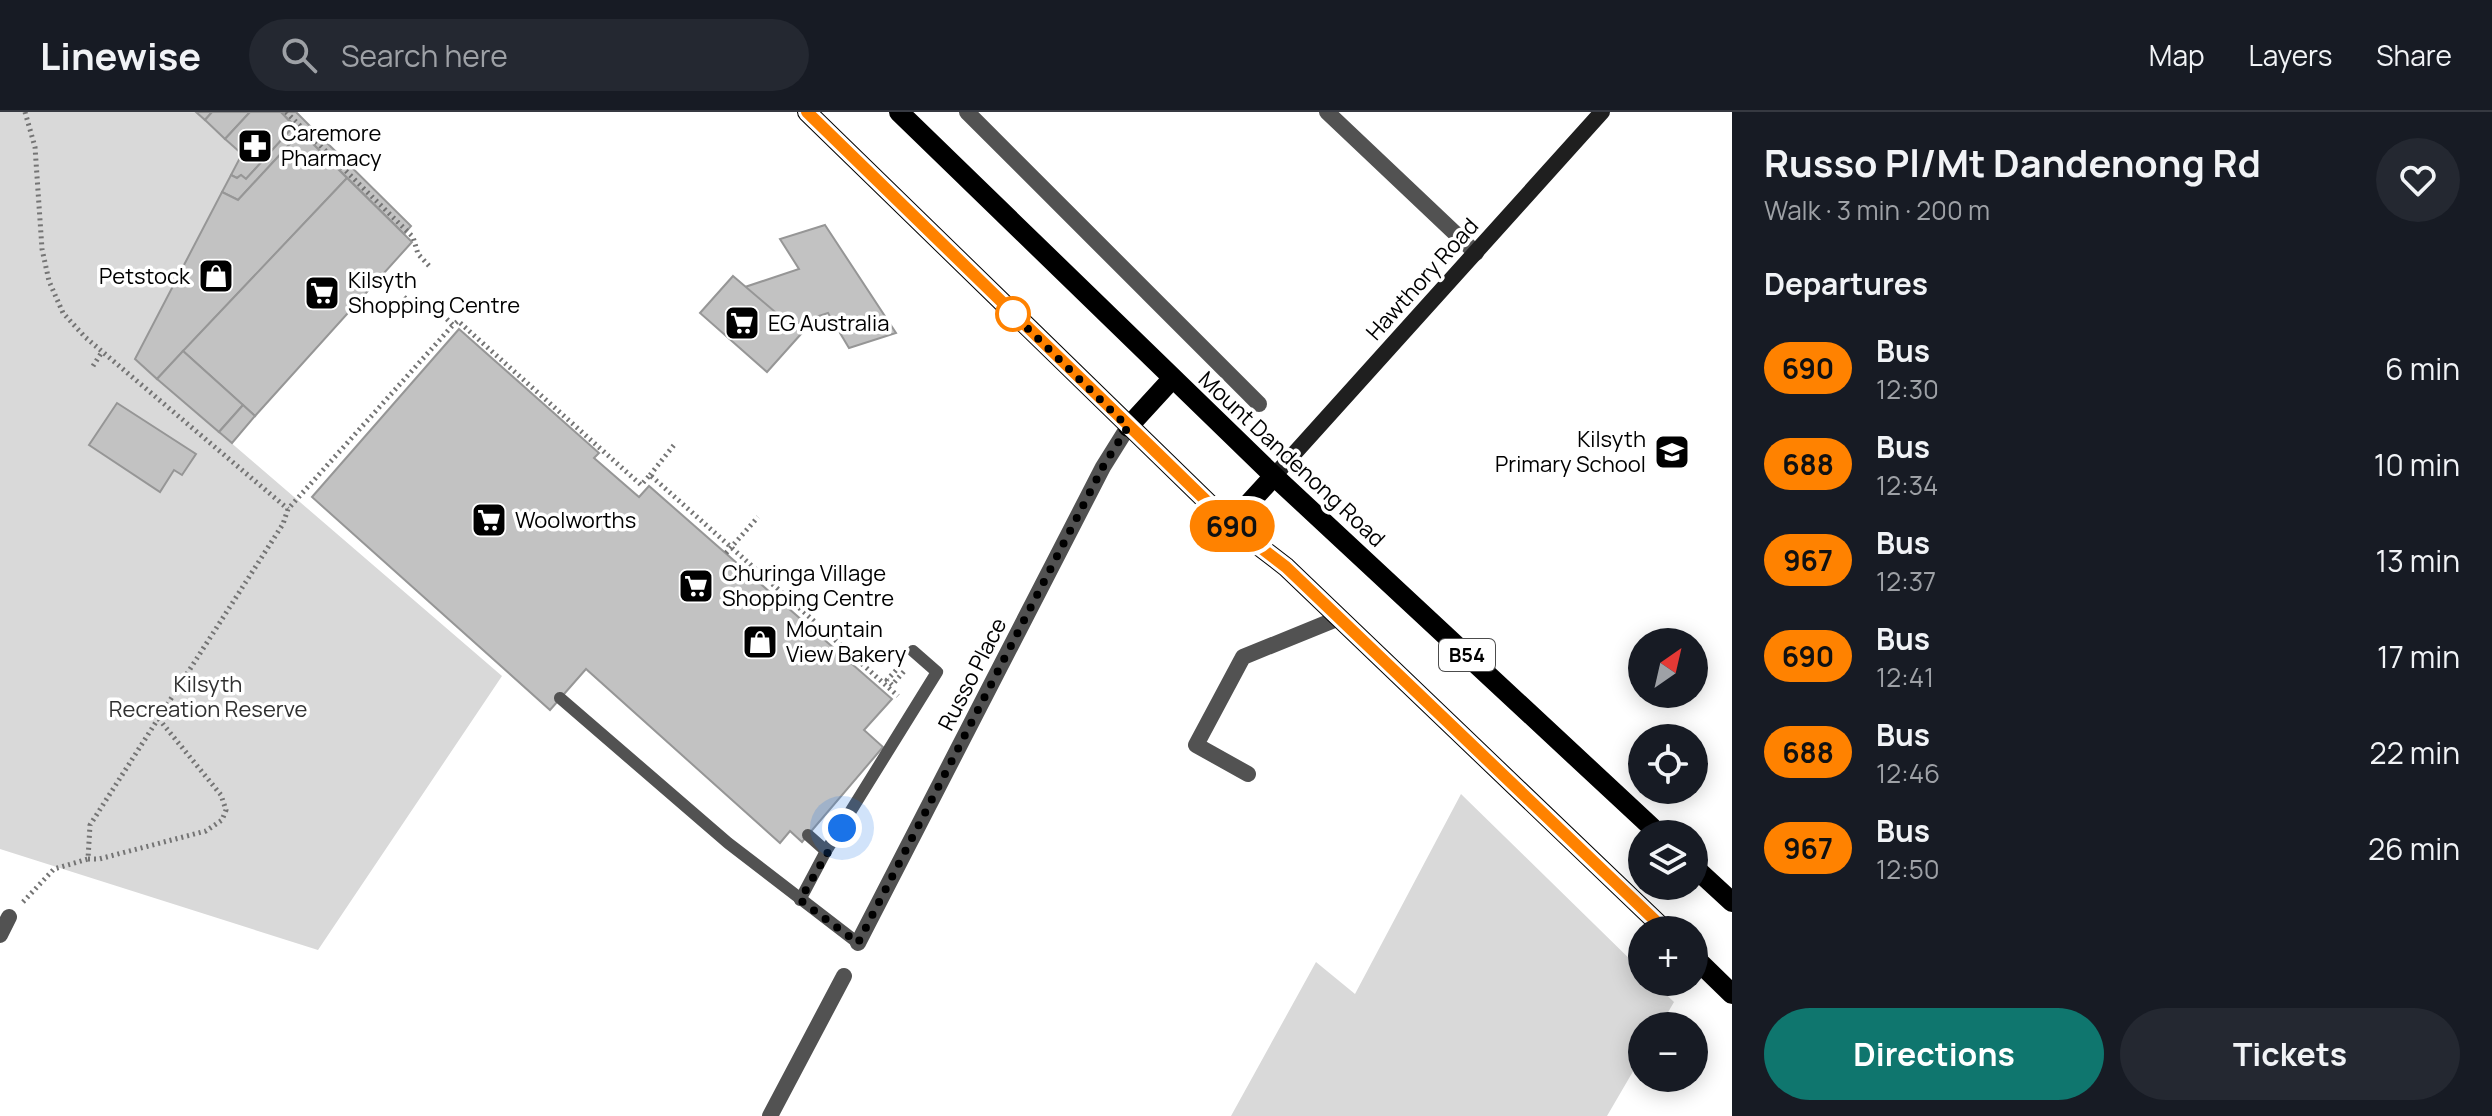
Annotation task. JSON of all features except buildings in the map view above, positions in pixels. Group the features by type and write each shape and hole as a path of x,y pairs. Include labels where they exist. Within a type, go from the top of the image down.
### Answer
{"main road":[{"name":"B54","path":"807,112 1128,427 1230,524 1286,567 1650,916"},
{"name":"Mount Dandenong Road","path":"899,112 1274,476 1644,820"},
{"name":"Hawthory Road","path":"1274,476 1599,113"},
{"path":"1128,427 1172,379"},
{"path":"1230,524 1274,476"},
{"path":"1708,880 1732,902"},
{"path":"1708,971 1732,994"}],"street":[{"name":"Mount Dandenong Road","path":"967,112 1259,404"},
{"path":"1327,112 1476,253"},
{"name":"Russo Place","path":"858,943 1105,463 1128,427"},
{"path":"1248,774 1196,745 1243,657 1339,618"},
{"path":"0,935 9,917"},
{"path":"770,1116 844,976"}],"lane":[{"path":"800,900 826,851 937,672 913,651"},
{"path":"560,698 728,843 858,943"},
{"path":"808,835 826,851"}],"path":[{"path":"25,112 35,147 42,249 49,281 63,313 102,352 288,509"},
{"path":"286,112 413,237 418,254 431,268"},
{"path":"404,297 419,311 428,301 453,325"},
{"path":"88,859 90,825 283,524 288,509 458,321 641,485 674,445"},
{"path":"93,366 102,352"},
{"path":"650,475 728,550 897,697 905,685"},
{"path":"728,550 758,517"},
{"path":"913,651 887,680 892,685 907,668 913,673"},
{"path":"9,917 54,869 206,831 222,820 226,810 221,795 158,718"}],"green space":[{"name":"Kilsyth Recreation Reserve","path":"0,112 196,112 242,154 135,360 502,676 318,950 0,849"},
{"path":"1461,794 1628,957 1628,996 1668,996 1674,1002 1668,1012 1628,1012 1628,1080 1607,1116 1231,1116 1316,962 1355,994"}],"bus line":[{"name":"690","path":"807,112 1128,427 1230,524 1286,567 1650,916"}],"place":[{"name":"Caremore Pharmacy","path":"255,146"},
{"name":"Petstock","path":"216,276"},
{"name":"Kilsyth Shopping Centre","path":"322,293"},
{"name":"EG Australia","path":"742,323"},
{"name":"Kilsyth Primary School","path":"1672,452"},
{"name":"Woolworths","path":"489,520"},
{"name":"Churinga Village Shopping Centre","path":"696,586"},
{"name":"Mountain View Bakery","path":"760,642"}],"route":[{"path":"842,828 800,900 858,943 1105,463 1128,427 1013,314"}]}
